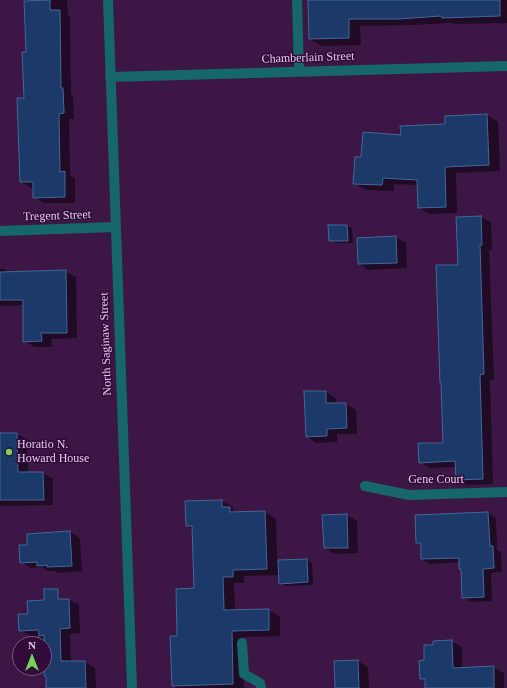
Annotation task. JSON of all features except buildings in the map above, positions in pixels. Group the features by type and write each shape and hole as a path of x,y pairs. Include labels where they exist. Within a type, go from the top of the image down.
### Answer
{"street":[{"name":"North Saginaw Street","path":"108,0 132,688"},
{"path":"296,0 299,72"},
{"name":"Chamberlain Street","path":"110,77 507,66"},
{"name":"Tregent Street","path":"0,231 115,227"},
{"name":"Gene Court","path":"365,486 409,495 507,492"},
{"path":"242,643 244,674 260,683 260,688"}],"place":[{"name":"Horatio N. Howard House","path":"9,452"}]}
